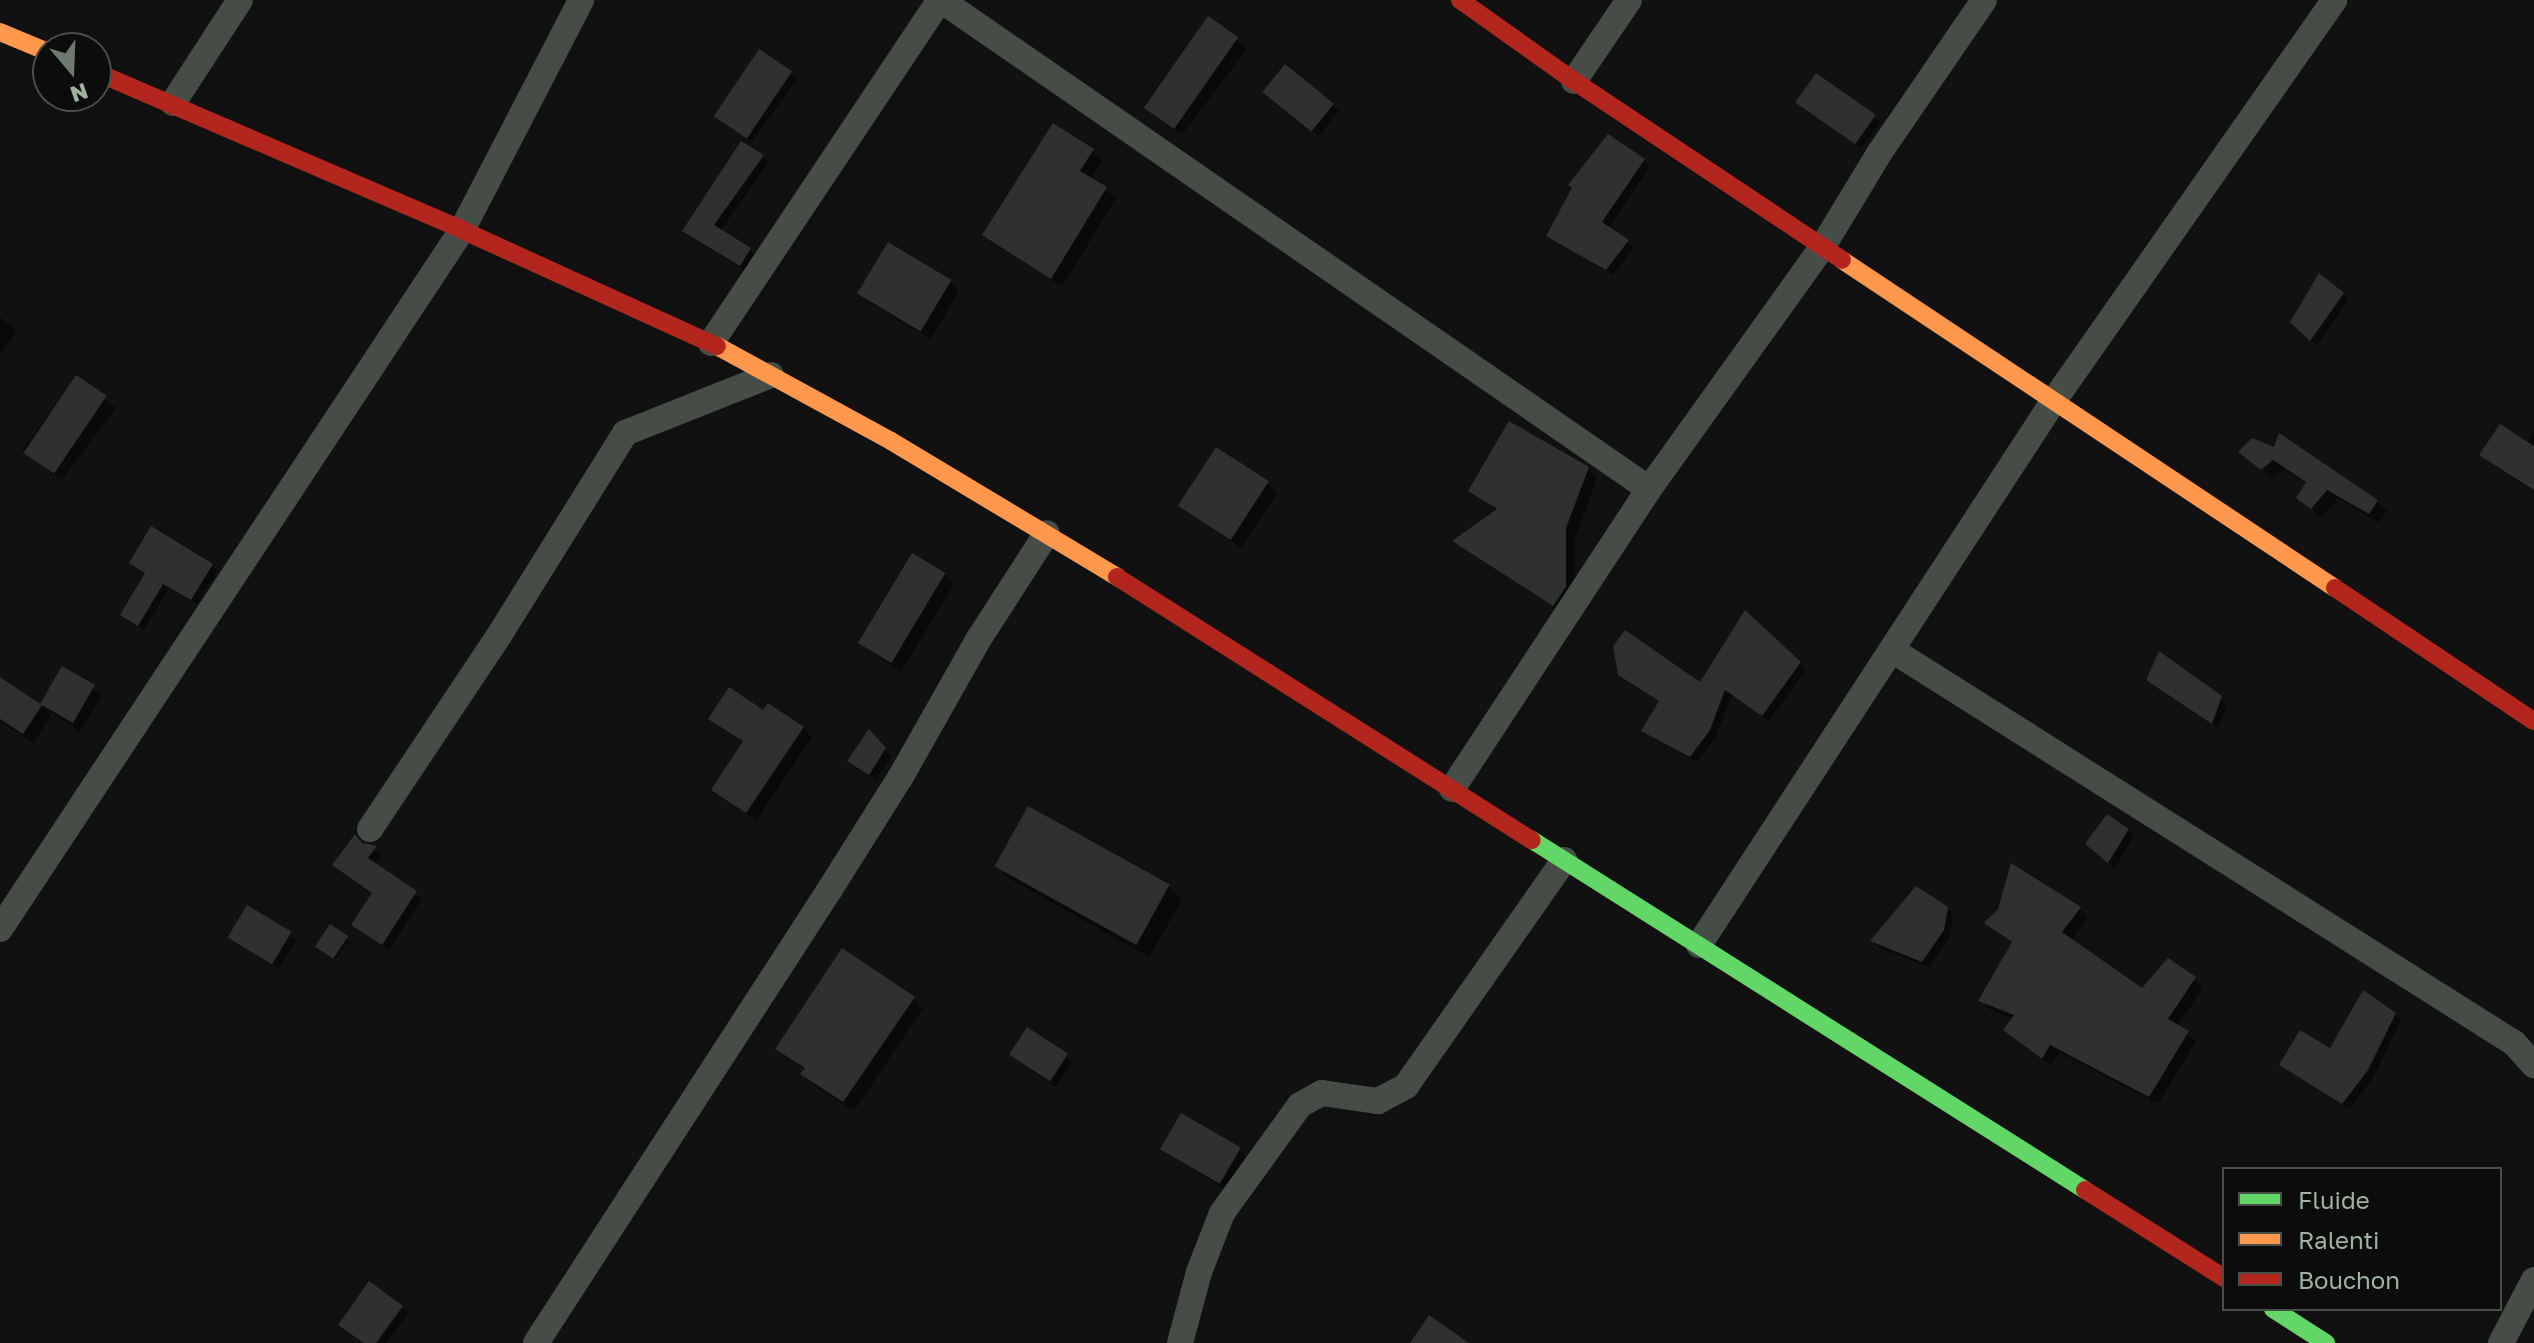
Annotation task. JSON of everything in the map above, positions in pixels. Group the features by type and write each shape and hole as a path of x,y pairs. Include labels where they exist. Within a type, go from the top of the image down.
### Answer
{"main road":[{"path":"1460,0 1574,81 2534,721"},
{"path":"0,32 32,45"},
{"path":"112,78 462,230 711,343 771,375 1047,533 2222,1277"},
{"path":"2276,1311 2326,1343"}],"street":[{"path":"173,103 240,0"},
{"path":"0,929 462,230 581,0"},
{"path":"711,343 940,0 1649,489"},
{"path":"1574,81 1629,0"},
{"path":"1452,789 1649,489 1823,246 1880,152 1984,0"},
{"path":"1699,945 2055,399 2334,0"},
{"path":"370,829 500,634 625,433 771,375"},
{"path":"536,1343 884,803 978,640 1047,533"},
{"path":"1892,650 2514,1043 2534,1065"},
{"path":"1180,1343 1199,1272 1222,1213 1300,1105 1322,1093 1378,1101 1406,1086 1564,860"},
{"path":"2501,1343 2534,1280"}],"building":[{"path":"1208,16 1238,37 1174,129 1144,108"},
{"path":"759,49 792,71 747,139 714,116"},
{"path":"1285,64 1334,104 1311,132 1262,92"},
{"path":"1816,73 1876,115 1855,144 1795,102"},
{"path":"1053,123 1094,149 1080,171 1107,187 1051,279 982,235"},
{"path":"1608,134 1645,159 1602,222 1629,240 1606,270 1546,236 1572,188 1568,185"},
{"path":"741,141 764,155 714,225 751,248 740,266 682,231"},
{"path":"888,242 951,280 921,332 857,293"},
{"path":"2319,273 2344,293 2310,341 2290,322"},
{"path":"76,375 107,396 54,474 23,453"},
{"path":"1509,421 1589,467 1566,528 1566,587 1553,606 1452,541 1497,509 1468,491"},
{"path":"2500,424 2534,446 2534,490 2479,455"},
{"path":"2279,433 2378,500 2369,514 2327,490 2311,509 2296,498 2306,482 2273,460 2261,470 2238,452 2252,438 2274,447"},
{"path":"1216,447 1269,481 1231,540 1178,506"},
{"path":"151,526 213,564 191,600 163,584 138,626 120,615 145,573 129,563"},
{"path":"912,553 945,573 891,663 858,643"},
{"path":"1745,610 1801,662 1762,716 1725,690 1710,730 1690,757 1641,731 1659,701 1618,675 1613,646 1625,630 1700,682"},
{"path":"2159,651 2222,696 2212,724 2146,680"},
{"path":"62,666 95,685 73,723 40,704"},
{"path":"0,677 42,705 23,734 0,719"},
{"path":"729,687 763,710 768,703 804,727 746,813 711,790 743,741 708,719"},
{"path":"869,729 886,748 869,775 847,761"},
{"path":"1028,806 1170,885 1136,945 995,866"},
{"path":"2107,814 2129,829 2108,863 2085,844"},
{"path":"355,834 362,843 377,846 368,858 417,891 382,945 351,925 372,893 332,865"},
{"path":"2011,863 2081,907 2062,932 2142,988 2168,958 2196,977 2168,1019 2189,1031 2149,1097 2050,1045 2042,1059 2003,1030 2014,1015 1978,1001 2012,942 1984,923 1998,909"},
{"path":"1916,886 1948,907 1944,930 1922,962 1870,941"},
{"path":"247,905 292,932 272,964 227,938"},
{"path":"330,924 348,936 333,959 315,946"},
{"path":"842,948 915,997 843,1102 800,1074 805,1068 775,1049"},
{"path":"2363,990 2396,1013 2368,1070 2342,1104 2279,1065 2300,1030 2330,1048"},
{"path":"1027,1027 1068,1054 1050,1081 1009,1055"},
{"path":"1181,1113 1241,1148 1220,1184 1160,1149"},
{"path":"369,1281 403,1306 376,1343 364,1343 338,1325"},
{"path":"1429,1315 1469,1343 1410,1343"}],"traffic: fast":[{"path":"1532,840 2085,1190"},
{"path":"2276,1311 2326,1343"}],"traffic: slow":[{"path":"0,32 32,45"},
{"path":"1842,260 2335,588"},
{"path":"717,346 891,441 1117,577"}],"traffic: jam":[{"path":"1460,0 1574,81 1842,260"},
{"path":"112,79 462,230 717,346"},
{"path":"1117,577 1532,840"},
{"path":"2335,588 2534,721"},
{"path":"2085,1190 2222,1277"}]}
